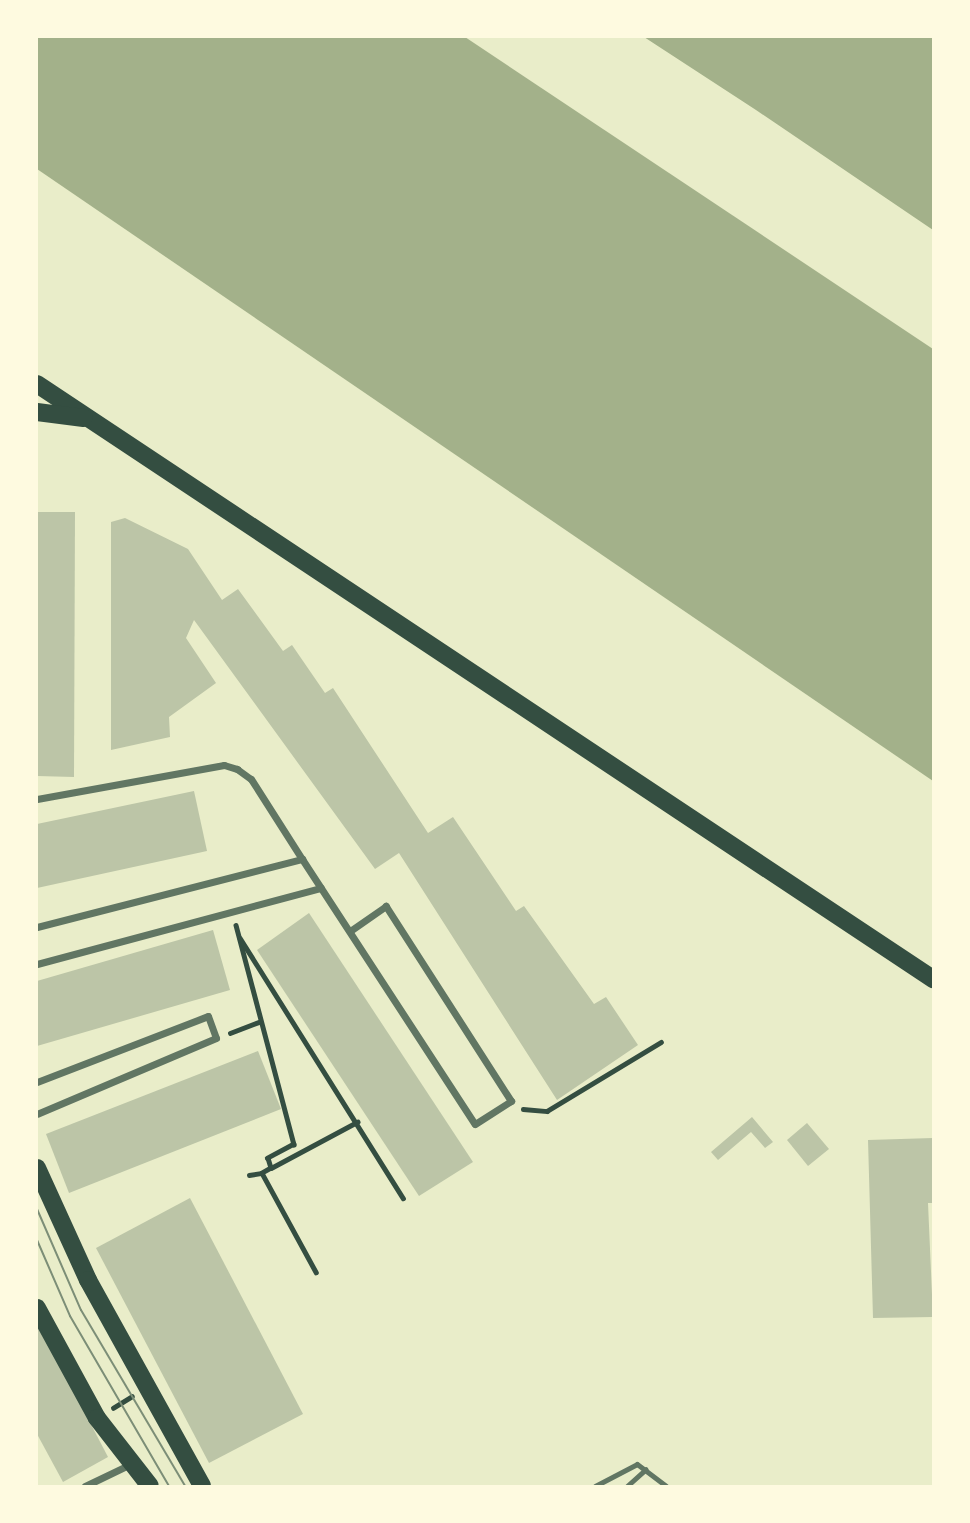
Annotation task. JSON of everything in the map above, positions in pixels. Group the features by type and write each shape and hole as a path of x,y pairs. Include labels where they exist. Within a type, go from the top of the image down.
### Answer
{"main road":[{"path":"37,384 933,979"},
{"path":"37,412 91,419"},
{"path":"37,1170 202,1486"},
{"path":"37,1308 97,1418 150,1486"}],"street":[{"path":"37,799 224,765 251,779 475,1124 510,1101 386,906 350,931"},
{"path":"37,928 302,859"},
{"path":"37,964 232,908 321,888"},
{"path":"37,1082 208,1016 216,1038 37,1114"},
{"path":"85,1486 134,1463"}],"lane":[{"path":"596,1486 632,1465 646,1469 666,1486"},
{"path":"627,1486 646,1469"}],"path":[{"path":"232,908 258,1022 294,1144 268,1158 271,1168"},
{"path":"238,934 402,1198"},
{"path":"216,1038 258,1022"},
{"path":"510,1101 528,1112 547,1111 661,1042"},
{"path":"249,1175 262,1173 357,1122"},
{"path":"262,1173 316,1272"},
{"path":"97,1418 148,1387"}],"shaded area":[{"path":"37,37 465,37 933,349 933,781 37,169"},
{"path":"644,37 933,37 933,230 756,110"}],"building":[{"path":"37,512 75,512 74,777 37,776"},
{"path":"125,518 188,549 222,600 238,589 283,651 292,645 325,693 333,688 428,833 453,817 516,911 524,906 594,1004 606,997 638,1045 557,1100 399,853 375,869 194,620 186,638 216,683 169,717 170,737 111,750 111,522"},
{"path":"194,791 207,851 37,888 37,824"},
{"path":"309,913 473,1162 419,1196 257,950"},
{"path":"213,930 230,990 37,1046 37,981"},
{"path":"258,1051 281,1109 69,1193 46,1134"},
{"path":"752,1117 773,1142 765,1148 751,1132 718,1160 711,1152"},
{"path":"807,1123 829,1149 808,1166 787,1140"},
{"path":"933,1138 933,1203 928,1203 933,1317 873,1318 868,1140"},
{"path":"190,1198 303,1414 209,1463 96,1248"},
{"path":"37,1321 108,1457 63,1482 37,1434"}],"tram line":[{"path":"37,1209 81,1310 185,1486"},
{"path":"37,1240 70,1316 169,1486"}]}
